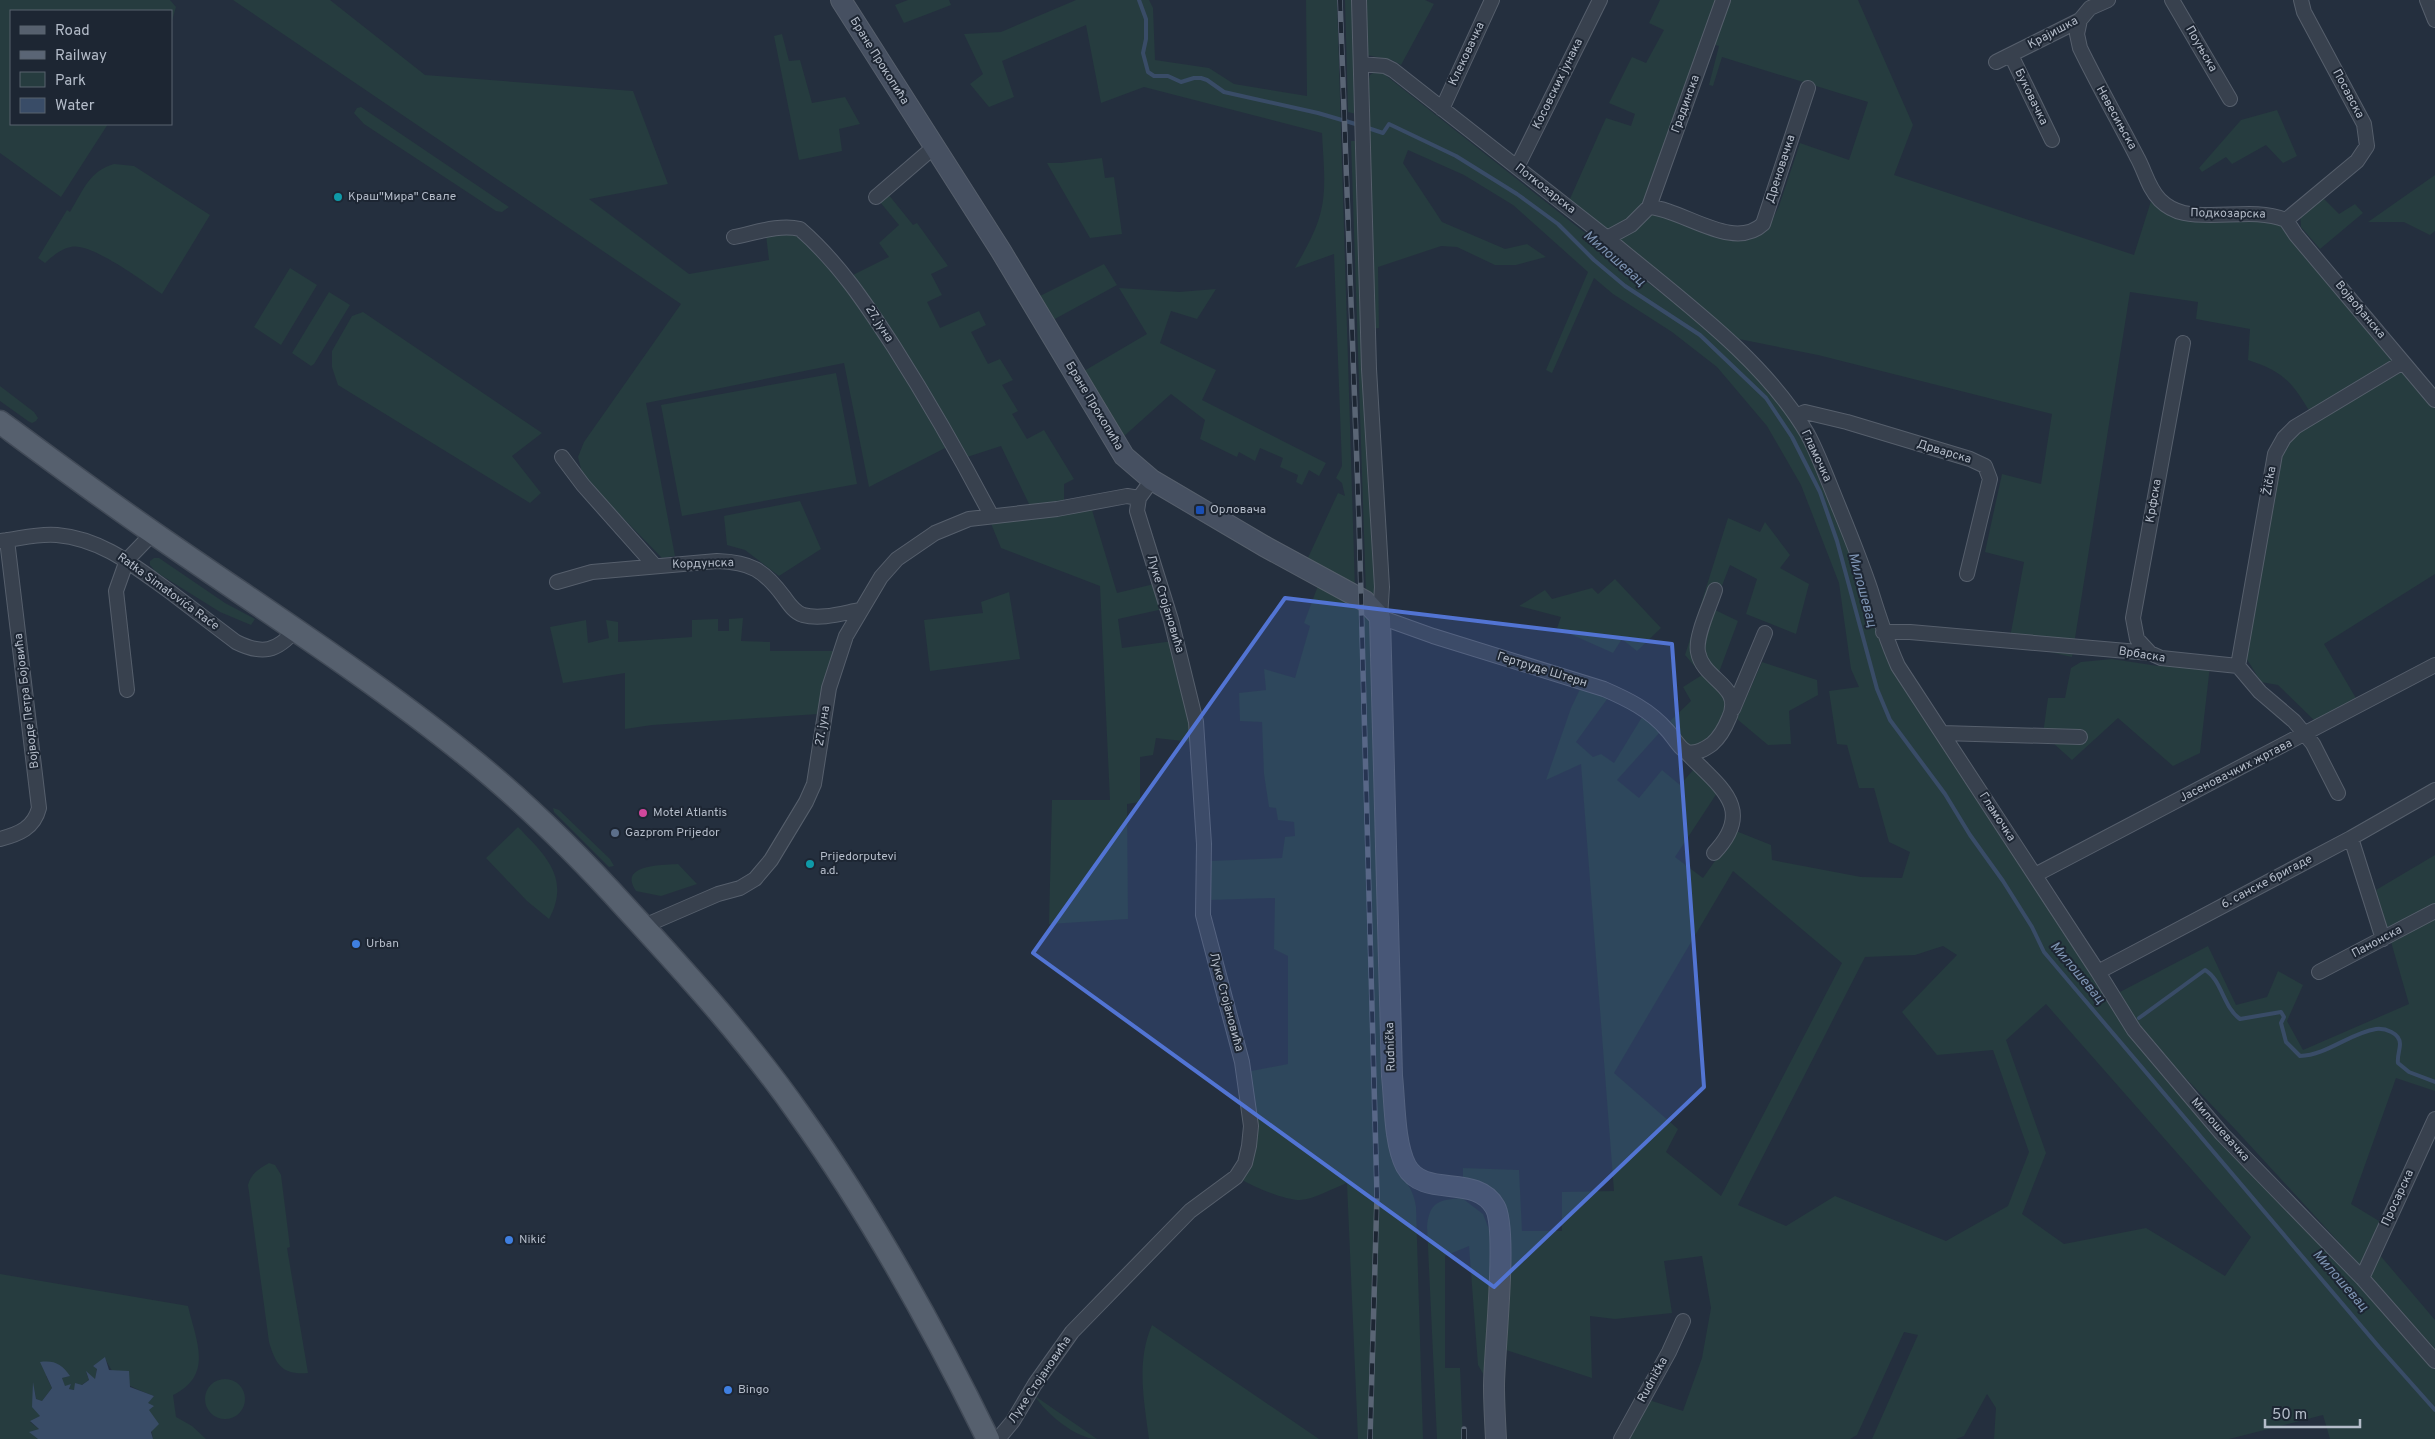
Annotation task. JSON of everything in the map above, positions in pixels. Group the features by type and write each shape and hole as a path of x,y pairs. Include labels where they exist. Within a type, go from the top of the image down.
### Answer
{"main road":[{"path":"0,422 153,533 296,629 467,755 554,831 644,926 702,992 798,1113 850,1190 906,1283 945,1350 988,1439"}],"street":[{"name":"Бране Прокопића","path":"841,0 1001,251 1124,456 1152,480 1248,537 1360,599 1380,617"},
{"path":"1359,0 1371,418 1382,587 1380,617"},
{"name":"Клековачка","path":"1442,109 1492,0"},
{"name":"Косовских јунака","path":"1517,168 1600,0"},
{"name":"Градинска","path":"1649,207 1723,0"},
{"name":"Крајишка","path":"1996,62 2080,20 2090,8 2108,0"},
{"name":"Поуњска","path":"2172,0 2230,99"},
{"name":"Посавска","path":"2286,220 2357,161 2367,146 2364,124 2304,12 2301,0"},
{"path":"2427,0 2435,20"},
{"name":"Невесињска","path":"2080,20 2078,40 2093,77 2138,159 2150,185 2161,201 2171,208"},
{"name":"Буковачка","path":"2011,55 2052,140"},
{"name":"Поткозарска","path":"1361,64 1385,66 1393,70 1607,238"},
{"name":"Дреновачка","path":"1649,207 1738,235 1756,230 1762,224 1808,88"},
{"path":"876,197 934,147"},
{"path":"1607,238 1632,226 1649,207"},
{"name":"Подкозарска","path":"2171,208 2182,213 2196,214 2269,214 2286,220"},
{"name":"Војвођанска","path":"2286,220 2296,235 2435,400"},
{"name":"27. јуна","path":"734,237 784,227 800,229 831,257 852,284 910,373 991,515"},
{"name":"Гламочка","path":"1607,238 1730,342 1763,375 1796,416 1808,435 1840,508 1871,591 1883,632 1898,666 2035,875"},
{"name":"Крфска","path":"2150,654 2137,639 2133,618 2183,343"},
{"name":"Žička","path":"2238,666 2275,454 2278,446 2288,433 2304,421 2403,362"},
{"name":"Дрварска","path":"1796,416 1805,412 1846,422 1970,459 1985,466 1990,478 1967,574"},
{"path":"562,457 583,485 655,566"},
{"path":"1139,498 1152,480"},
{"name":"27. јуна","path":"644,926 718,894 740,888 755,879 772,860 806,802 814,784 833,672 846,636 881,577 897,559 916,544 935,533 969,519 991,515 1058,509 1127,496 1139,498"},
{"name":"Луке Стојановића","path":"998,1439 1013,1421 1040,1377 1072,1332 1190,1211 1236,1177 1245,1163 1249,1146 1251,1126 1244,1070 1203,915 1204,844 1196,722 1171,620 1140,525 1137,511 1139,498"},
{"path":"127,690 116,591 128,560 153,533"},
{"name":"Ratka Simatovića Raće","path":"4,541 38,535 57,535 82,539 107,548 128,560 236,642 250,649 275,648 296,629"},
{"name":"Војводе Петра Бојовића","path":"0,839 17,834 29,827 36,819 39,808 4,541"},
{"name":"Кордунска","path":"557,582 592,572 717,561 737,561 753,567 766,575 793,609 803,615 828,616 860,610"},
{"path":"1715,590 1699,636 1697,650 1706,670 1727,690 1733,699 1732,712"},
{"name":"Гертруде Штерн","path":"1380,617 1433,636 1604,689 1631,701 1651,715 1726,795 1734,807 1735,816 1732,830 1726,841 1714,853"},
{"name":"Rudnička","path":"1380,617 1392,1076 1399,1144 1405,1165 1414,1177 1432,1183 1477,1191 1490,1200 1497,1210 1500,1263 1494,1387 1496,1439"},
{"name":"Врбаска","path":"1883,632 1910,632 2150,654 2161,658 2238,666"},
{"path":"1686,752 1696,753 1715,742 1724,730 1765,633"},
{"name":"Јасеновачких жртава","path":"2035,875 2306,735 2435,665"},
{"path":"2238,666 2260,692 2282,708 2306,735 2313,744 2338,793"},
{"path":"1942,733 2080,737"},
{"name":"6. санске бригаде","path":"2098,972 2351,838 2435,790"},
{"path":"2351,838 2383,939"},
{"name":"Милошевачка","path":"2035,875 2130,1024 2222,1134 2362,1278 2435,1361"},
{"name":"Панонска","path":"2319,972 2435,911"},
{"name":"Просарска","path":"2362,1278 2435,1119"},
{"name":"Rudnička","path":"1621,1439 1670,1352 1683,1320"}],"highlighted area":[{"path":"1285,598 1672,644 1704,1087 1494,1287 1033,953"}],"green space":[{"path":"0,0 170,0 176,7 172,21 172,10 10,10 10,125 107,125 61,197 0,153"},
{"path":"233,0 330,0 425,75 633,91 668,184 589,199 689,274 769,260 766,235 788,232 801,234 863,306 949,446 869,487 844,363 646,403 675,556 662,558 583,477 578,457 584,442 681,304"},
{"path":"908,0 949,0 951,5 904,23 895,5"},
{"path":"1076,0 1149,0 1153,8 1155,60 1209,68 1234,84 1307,96 1306,0 1337,0 1355,590 1307,560 1338,493 1345,496 1342,483 1336,478 1342,466 1334,254 1295,268 1313,234 1323,202 1324,162 1322,133 1144,87 1101,103 1086,25 1002,61 1014,97 989,107 970,84 983,74 964,34 1001,32"},
{"path":"1345,0 1425,0 1434,4 1401,65 1392,60 1367,55 1356,114 1348,112"},
{"path":"1660,0 1858,0 1913,125 1894,175 2134,255 2151,201 2171,217 2277,220 2435,403 2435,574 2324,644 2357,700 2318,724 2278,685 2261,682 2245,656 2282,451 2290,440 2315,420 2295,389 2281,375 2248,360 2250,329 2196,319 2198,302 2130,292 2072,657 2009,643 2024,562 1985,552 2002,474 2041,484 2052,414 1818,355 1739,339 1569,201 1606,118 1631,126 1635,114 1609,103 1632,57 1646,63 1664,30 1649,23","holes":["1703,41 1719,46 1709,85 1713,86 1722,57 1868,102 1849,160 1800,143 1779,206 1770,225 1757,234 1740,237 1649,202"]},
{"path":"782,34 789,61 800,60 812,103 845,97 860,124 839,129 842,151 799,160 774,36"},
{"path":"1376,71 1384,74 1656,289 1717,334 1767,383 1801,430 1832,497 1879,638 1913,696 2116,1008 2435,1362 2435,1439 2330,1439 2323,1415 2229,1439 1994,1439 1996,1408 1987,1394 1964,1436 1956,1439 1872,1439 1918,1335 1904,1332 1857,1435 1850,1439 1627,1439 1649,1400 1683,1411 1702,1358 1711,1308 1702,1256 1664,1261 1672,1313 1615,1319 1590,1316 1592,1378 1503,1349 1505,1230 1463,1178 1463,1168 1519,1170 1522,1231 1562,1231 1562,1192 1614,1191 1581,764 1546,780 1571,708 1581,687 1610,695 1576,742 1593,757 1601,754 1614,763 1642,717 1661,731 1617,780 1639,798 1662,770 1680,785 1694,769 1717,793 1675,857 1703,878 1736,831 1771,845 1772,860 1861,877 1902,878 1910,852 1889,842 1874,788 1859,788 1847,745 1837,744 1829,691 1859,687 1851,669 1839,583 1801,485 1767,426 1717,367 1672,332 1613,294 1594,278 1552,373 1546,370 1588,272 1513,205 1464,175 1408,150 1403,163 1442,222 1505,249 1527,244 1546,257 1516,265 1495,265 1457,247 1441,246 1378,267 1379,328 1372,329 1368,83 1370,75","holes":["1733,871 1842,963 1721,1196 1666,1152 1678,1129 1614,1073","1943,946 1957,955 1902,1012 1937,1055 1993,1050 2029,1152 2008,1206 1946,1241 1835,1196 1786,1226 1738,1205 1865,957 1915,955","2046,1004 2251,1237 2225,1276 2146,1228 2064,1244 2022,1214 2046,1153 2006,1040"]},
{"path":"361,107 509,207 502,212 496,211 364,124 354,113 357,108"},
{"path":"2277,110 2297,156 2283,163 2266,145 2232,164 2226,157 2202,172 2199,168 2241,120"},
{"path":"1351,141 1357,141 1369,499 1378,554 1375,597 1366,594"},
{"path":"1102,158 1105,178 1114,177 1122,234 1090,238 1047,163"},
{"path":"114,164 134,166 210,215 162,294 117,264 80,247 63,249 45,263 38,258 67,210 70,212 83,189 98,172"},
{"path":"2435,175 2435,231 2430,235 2404,222 2368,222"},
{"path":"888,194 913,225 917,223 948,266 931,274 942,295 927,302 940,328 979,311 986,325 971,332 988,364 1000,359 1013,380 1002,385 1018,411 1012,414 1027,439 1044,430 1074,479 1064,484 1064,504 1030,506 1001,446 964,458 849,277 889,257 879,243 899,225 880,202"},
{"path":"2320,195 2339,214 2355,204 2363,213 2320,249 2301,227 2300,213"},
{"path":"1104,264 1117,285 1053,320 1038,297"},
{"path":"290,268 317,285 281,345 254,327"},
{"path":"1119,288 1179,292 1216,289 1197,319 1171,311 1160,343 1216,370 1202,400 1326,463 1319,476 1309,470 1302,485 1296,482 1298,475 1280,467 1283,458 1260,448 1255,461 1239,452 1237,457 1200,439 1205,420 1171,394 1123,437 1084,371 1147,334"},
{"path":"329,292 350,305 311,366 292,353"},
{"path":"363,312 542,433 512,456 541,493 530,503 338,385 332,367 332,351 352,316"},
{"path":"836,373 857,484 682,516 661,405"},
{"path":"0,386 34,412 38,418 36,421 32,423 28,421 0,401"},
{"path":"800,501 821,549 779,576 745,550 727,545 724,516"},
{"path":"1092,510 1117,593 1154,584 1163,609 1118,619 1122,648 1173,641 1192,742 1156,738 1153,755 1140,757 1140,802 1127,804 1128,919 1049,924 1052,800 1110,800 1100,586 1001,548 990,521"},
{"path":"1728,518 1760,532 1765,522 1790,555 1780,568 1809,584 1796,634 1746,614 1757,579 1730,565 1713,609 1738,621 1715,683 1729,705 1717,728 1708,740 1694,746 1684,746 1667,724 1691,701 1683,687 1702,675 1685,655"},
{"path":"154,558 159,558 225,603 255,619 251,625 220,612 156,572 150,565 150,561"},
{"path":"1615,579 1661,628 1637,651 1622,639 1613,653 1557,628 1561,617 1519,606 1545,590 1552,599 1592,588 1598,594"},
{"path":"1319,583 1372,614 1392,1155 1412,1192 1416,1207 1423,1439 1358,1439 1347,1183 1318,1196 1300,1200 1286,1198 1269,1192 1241,1179 1257,1121 1251,1071 1288,1064 1288,956 1274,949 1275,898 1209,900 1210,861 1282,858 1285,837 1295,836 1294,822 1278,820 1276,808 1269,807 1264,774 1262,722 1240,721 1239,693 1266,690 1264,669 1295,678 1310,626 1304,623"},
{"path":"1009,592 1020,659 930,671 924,620 983,613 981,602"},
{"path":"743,618 741,641 770,642 770,651 835,651 827,672 818,714 652,725 625,729 625,673 563,683 550,627 586,620 588,643 609,638 606,620 618,622 618,642 692,637 692,620 718,619 718,631 729,631 729,619"},
{"path":"2112,659 2158,666 2210,666 2200,753 2173,766 2118,718 2072,760 2043,734 2048,698 2065,698 2071,668 2081,662"},
{"path":"1762,662 1817,680 1818,695 1789,711 1791,744 1768,745 1737,719"},
{"path":"553,808 559,810 610,859 614,866 609,867 554,812"},
{"path":"518,827 537,847 552,868 556,879 555,904 549,919 527,901 486,858"},
{"path":"2435,855 2435,1091 2396,1078 2351,1204 2384,1224 2373,1247 2435,1320 2435,1349 2234,1128 2172,1064 2143,1029 2118,993 2208,946 2236,1005 2267,997 2278,971 2303,985 2287,1021 2303,1050 2409,1004 2376,890"},
{"path":"678,864 697,884 661,896 636,891 632,882 633,876 637,871 654,866"},
{"path":"269,1163 275,1165 281,1175 290,1247 287,1248 308,1373 292,1372 281,1367 274,1357 269,1342 248,1185 253,1174"},
{"path":"1462,1198 1483,1214 1490,1232 1490,1386 1478,1365 1469,1246 1445,1256 1445,1368 1460,1368 1463,1439 1437,1439 1427,1226 1430,1211 1437,1203"},
{"path":"0,1274 188,1306 198,1344 198,1367 194,1378 186,1387 173,1395 176,1417 192,1426 206,1439 153,1439 148,1410 153,1407 147,1403 154,1396 124,1382 109,1366 105,1358 93,1366 97,1368 95,1380 86,1372 89,1380 74,1390 69,1389 71,1384 65,1387 62,1378 69,1376 46,1376 52,1388 42,1401 36,1399 40,1416 30,1422 39,1429 30,1432 38,1439 0,1439"},
{"path":"1152,1325 1319,1439 1149,1439 1143,1367 1147,1339"},
{"path":"229,1379 236,1382 242,1388 245,1399 244,1407 236,1416 229,1419 221,1419 214,1416 206,1407 205,1395 208,1388 217,1380"},
{"path":"1035,1396 1097,1439 1080,1435 1071,1430 1054,1418"}],"water":[{"path":"105,1357 109,1370 129,1371 130,1387 154,1396 148,1403 154,1406 149,1410 159,1424 151,1432 153,1439 38,1439 29,1432 39,1429 30,1421 40,1416 32,1407 33,1382 36,1399 42,1401 52,1388 40,1362 54,1362 64,1368 70,1376 62,1378 65,1386 71,1384 69,1389 74,1390 75,1383 82,1385 89,1380 86,1371 95,1379 97,1369 93,1366"}],"waterway":[{"name":"Милошевац","path":"1139,0 1146,19 1146,39 1143,53 1148,72 1154,76 1168,76 1181,82 1201,78 1224,92 1318,113 1359,125"},
{"name":"Милошевац","path":"1365,127 1383,133 1389,124 1456,156 1517,194 1558,224 1594,260 1625,286 1700,335 1766,398 1792,437 1820,492 1837,541 1877,689 1890,720 1945,794 1970,835 2003,881 2032,927 2044,952 2379,1347 2435,1410"},
{"path":"2139,1018 2205,970 2211,974 2230,1008 2240,1019 2281,1012 2284,1017 2281,1023 2286,1042 2300,1056 2320,1052 2366,1031 2384,1029 2398,1037 2400,1046 2398,1063 2409,1072 2435,1082"}],"railway":[{"path":"1340,0 1359,520 1377,1195 1370,1439"},
{"path":"1464,1429 1464,1439"}],"place":[{"name":"Краш\"Мира\" Свале","path":"338,197"},
{"name":"Орловача","path":"1200,510"},
{"name":"Motel Atlantis","path":"643,813"},
{"name":"Gazprom Prijedor","path":"615,833"},
{"name":"Prijedorputevi a.d.","path":"810,864"},
{"name":"Urban","path":"356,944"},
{"name":"Nikić","path":"509,1240"},
{"name":"Bingo","path":"728,1390"}]}
